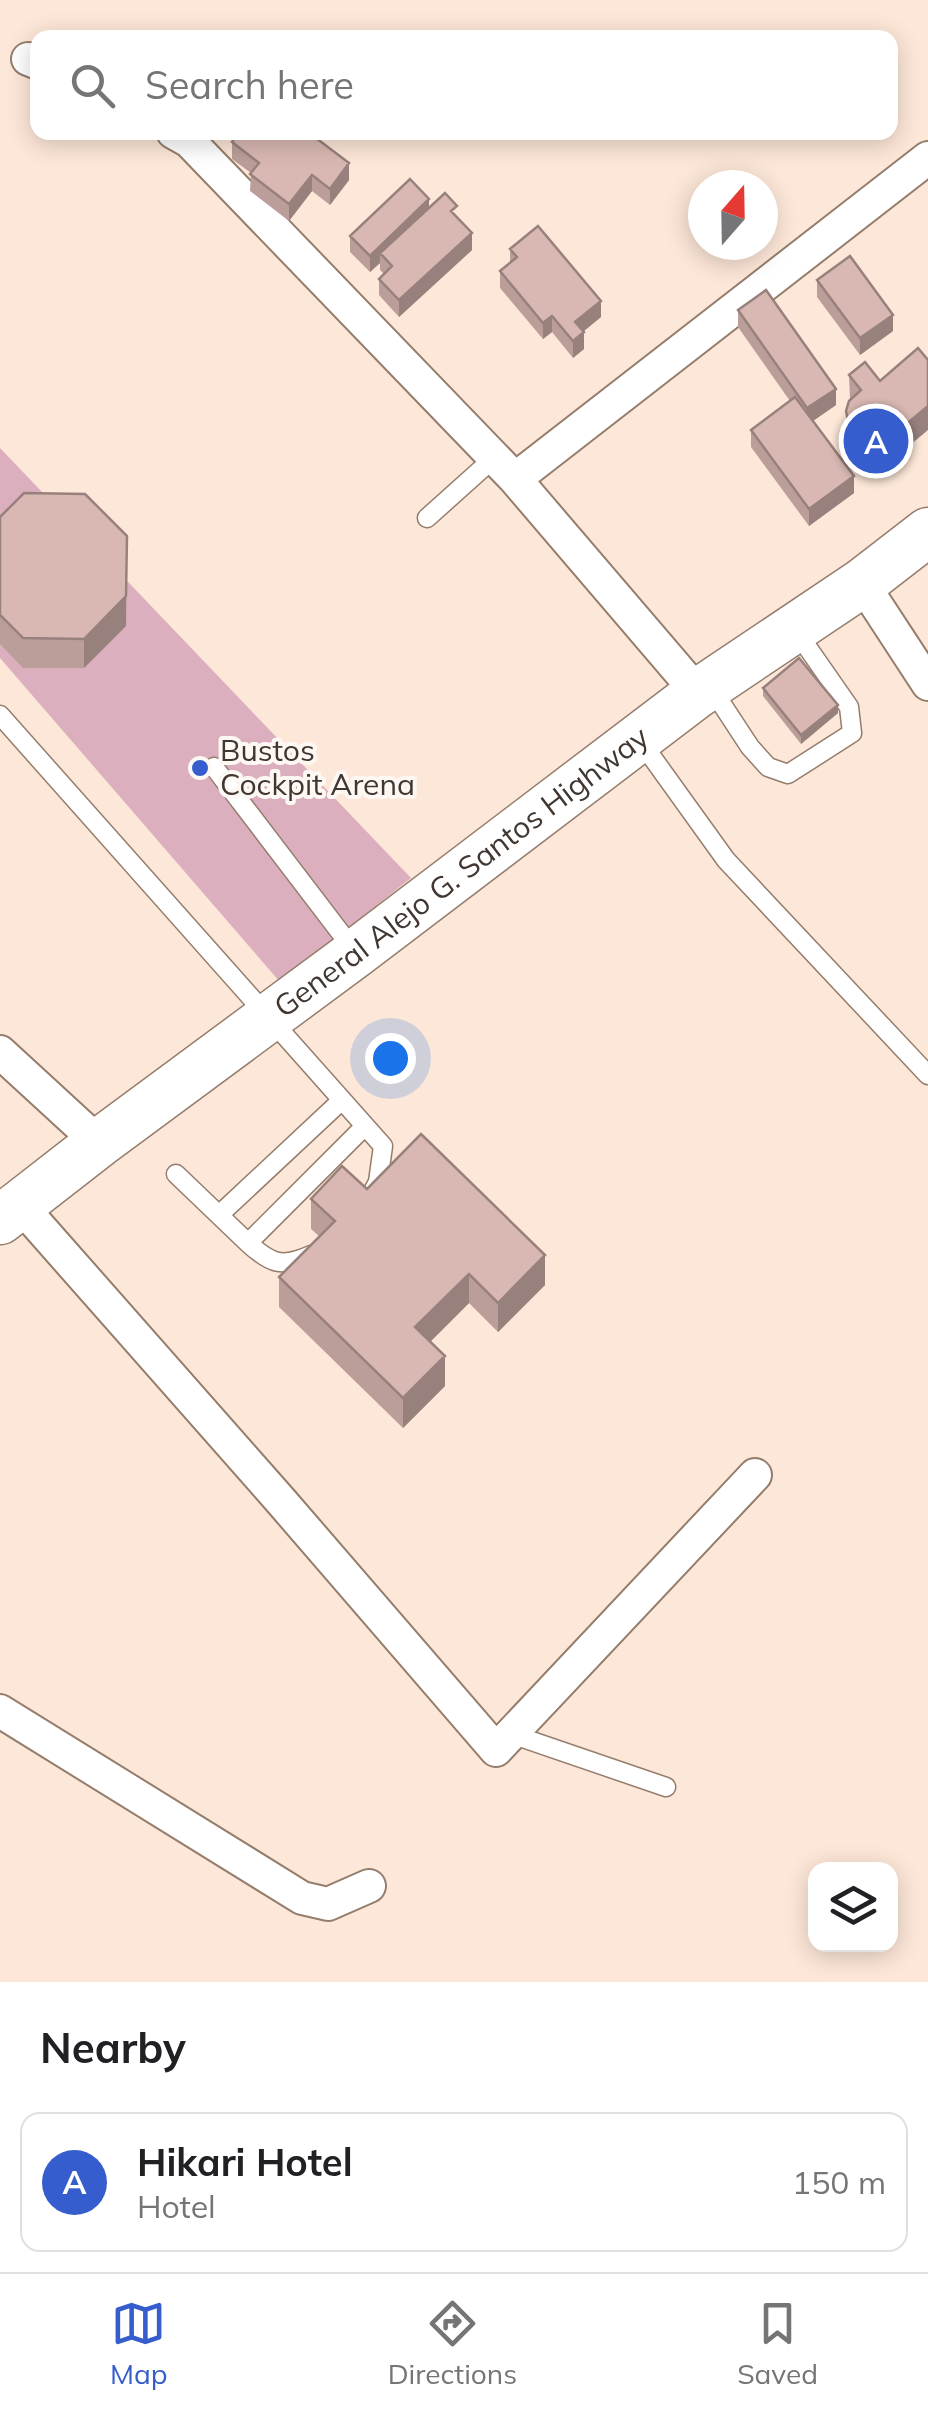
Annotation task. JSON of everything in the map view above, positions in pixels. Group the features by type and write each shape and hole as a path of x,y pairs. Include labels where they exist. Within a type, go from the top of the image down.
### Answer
{"main road":[{"name":"General Alejo G. Santos Highway","path":"10,1212 704,689 862,583 928,532"}],"street":[{"path":"187,140 505,468 704,689"},
{"path":"505,468 928,158"},
{"path":"862,583 928,684"},
{"path":"0,1052 99,1143"},
{"path":"10,1212 282,1501 496,1750 755,1475"},
{"path":"0,1710 302,1898 328,1904 369,1886"}],"lane":[{"path":"427,518 505,468"},
{"path":"704,689 768,767 788,774 852,733 849,707 794,628"},
{"path":"0,715 384,1146 378,1182 361,1213"},
{"path":"639,738 726,860 928,1076"},
{"path":"214,767 356,953"},
{"path":"219,1215 342,1100"},
{"path":"248,1243 365,1126"},
{"path":"176,1174 266,1260 291,1264 328,1247"},
{"path":"510,1734 666,1787"}],"shaded area":[{"name":"Bustos Cockpit Arena","path":"0,448 411,878 280,982 0,658"}],"building":[{"path":"319,140 349,163 330,189 312,175 289,204 250,174 259,163 232,142"},
{"path":"410,179 429,199 370,256 350,236"},
{"path":"445,193 457,206 451,211 472,233 399,300 379,279 392,266 380,253"},
{"path":"538,226 601,301 575,322 584,332 573,341 552,316 543,323 500,271 517,257 510,249"},
{"path":"850,256 893,315 860,338 817,280"},
{"path":"766,290 836,389 807,408 738,310"},
{"path":"918,348 928,360 928,406 897,432 893,427 884,436 872,439 857,434 849,425 846,411 849,401 861,390 849,375 865,362 880,381"},
{"path":"795,397 854,476 809,509 751,430"},
{"path":"24,493 85,494 127,536 126,596 84,639 23,638 0,615 0,517"},
{"path":"799,658 838,705 801,735 763,688"},
{"path":"421,1134 545,1255 498,1303 469,1274 415,1327 445,1356 403,1398 279,1277 335,1221 311,1199 342,1166 367,1189"}],"place":[{"name":"Hikari Hotel","path":"876,441"},
{"name":"Bustos Cockpit Arena","path":"200,768"}]}
